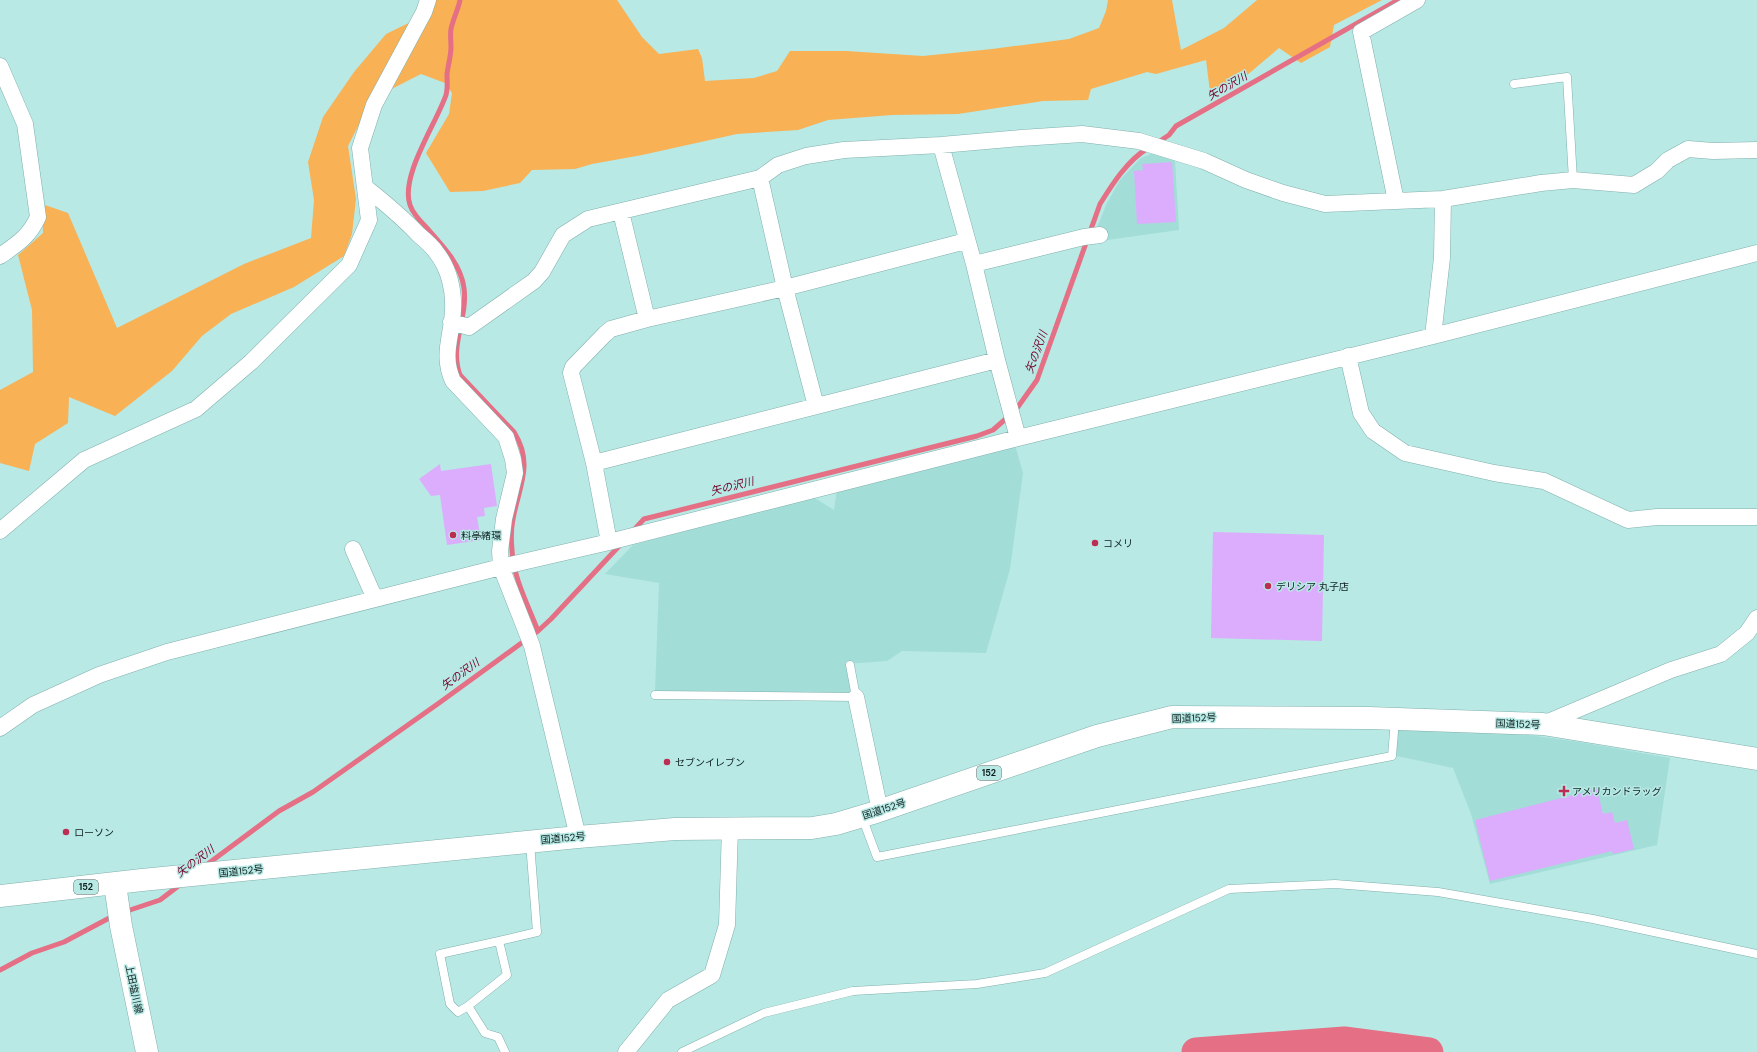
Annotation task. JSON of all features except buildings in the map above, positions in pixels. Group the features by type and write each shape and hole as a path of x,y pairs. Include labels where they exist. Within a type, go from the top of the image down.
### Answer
{"main road":[{"name":"国道152号","path":"0,896 116,894 173,878 530,841 675,829 812,828 836,824 871,813 1096,736 1172,718 1395,719 1543,724 1757,759"},
{"name":"上田塩川線","path":"116,894 121,926 147,1052"}],"street":[{"path":"0,531 84,460 196,409 251,362 349,265 369,220 360,148 374,105 424,12 428,0"},
{"path":"1396,201 1360,32 1417,0"},
{"path":"0,66 25,124 38,217 27,236 0,256"},
{"path":"457,324 469,327 534,281 542,272 563,235 588,219 760,178 778,165 806,156 844,150 941,145 1082,134 1139,142 1164,149 1204,161 1246,180 1275,190 1325,204 1443,199 1573,180 1634,185 1657,171 1668,160 1688,149 1713,151 1757,150"},
{"path":"941,145 966,240 974,264 997,360 1018,438"},
{"path":"760,178 785,288 816,406"},
{"path":"365,186 398,213 437,252 449,278 457,324 447,357 448,370 453,381 506,437 513,459 515,473 500,551 510,565 532,646 578,837"},
{"path":"1433,336 1442,258 1443,199"},
{"path":"621,212 647,319"},
{"path":"974,264 1093,236"},
{"path":"614,540 571,373 573,367 611,329 647,319 785,288 966,240"},
{"path":"0,728 33,705 99,675 168,652 1018,438 1433,336 1757,253"},
{"path":"1348,356 1361,413 1373,431 1405,453 1494,473 1544,481 1628,520 1657,517 1757,517"},
{"path":"594,463 997,360"},
{"path":"353,549 375,599"},
{"path":"1543,724 1671,670 1721,654 1747,633 1757,618"},
{"path":"856,697 871,813"},
{"path":"626,1052 668,1000 712,975 727,926 730,828"}],"lane":[{"path":"1514,84 1567,77 1573,180"},
{"path":"656,695 856,697 850,665"},
{"path":"871,813 877,857 1392,756 1395,719"},
{"path":"499,941 507,975 468,1006 458,1012 450,1004 440,954 537,932 530,841"},
{"path":"682,1052 764,1013 853,991 978,984 1045,973 1229,889 1335,884 1438,892 1593,919 1757,954"},
{"path":"468,1006 485,1033 498,1037 505,1052"}],"shaded area":[{"path":"430,0 617,0 642,37 659,54 698,49 702,58 705,81 754,78 777,71 790,51 846,51 923,56 1069,39 1099,28 1106,11 1108,0 1172,0 1181,50 1224,28 1257,0 1382,0 1334,25 1330,47 1301,63 1279,48 1246,76 1210,92 1206,60 1156,74 1147,72 1091,89 1088,100 1043,101 958,114 892,115 828,120 798,130 737,134 642,155 592,164 575,169 532,170 520,183 483,191 450,192 426,153 449,114 452,93 445,83 421,74 372,99 348,146 356,199 352,234 344,256 294,287 231,314 202,336 172,371 115,416 69,397 68,423 35,444 29,471 0,463 0,390 33,372 32,310 18,255 43,233 42,204 68,213 117,328 244,264 311,238 314,200 308,162 323,117 354,72 386,34 423,16"},
{"path":"1154,153 1175,161 1179,230 1093,242 1106,205 1120,180 1141,158"},
{"path":"1015,445 1023,473 1010,569 986,653 902,651 887,661 846,664 851,694 655,691 659,583 605,574 633,545 813,497 834,510 837,489"},
{"name":"アメリカンドラッグ","path":"1397,729 1522,734 1579,742 1670,758 1657,845 1490,884 1471,814 1453,768 1397,756"}],"waterway":[{"path":"460,0 451,29 451,50 447,74 446,95 414,165 408,193 410,205 413,211 419,220 450,255 462,279 465,299 457,343 457,364 460,375 514,432 523,454 523,475 512,523 512,550 518,581 538,631"},
{"name":"矢の沢川","path":"1157,143 1169,135 1176,126 1398,0"},
{"name":"矢の沢川","path":"1015,411 1037,380 1100,204 1115,180 1133,159 1148,148"},
{"name":"矢の沢川","path":"633,531 644,519 977,436 993,430 1009,416"},
{"name":"矢の沢川","path":"205,866 279,811 313,792 538,631 621,544"},
{"name":"矢の沢川","path":"124,912 160,900 181,884"},
{"name":"矢の沢川","path":"0,970 32,953 64,942 115,915"},
{"path":"1196,1052 1344,1041 1429,1052"}],"place":[{"name":"料亭緒環","path":"453,535"},
{"name":"コメリ","path":"1095,543"},
{"name":"デリシア 丸子店","path":"1268,586"},
{"name":"セブンイレブン","path":"667,762"},
{"name":"アメリカンドラッグ","path":"1564,791"},
{"name":"ローソン","path":"66,832"}]}
